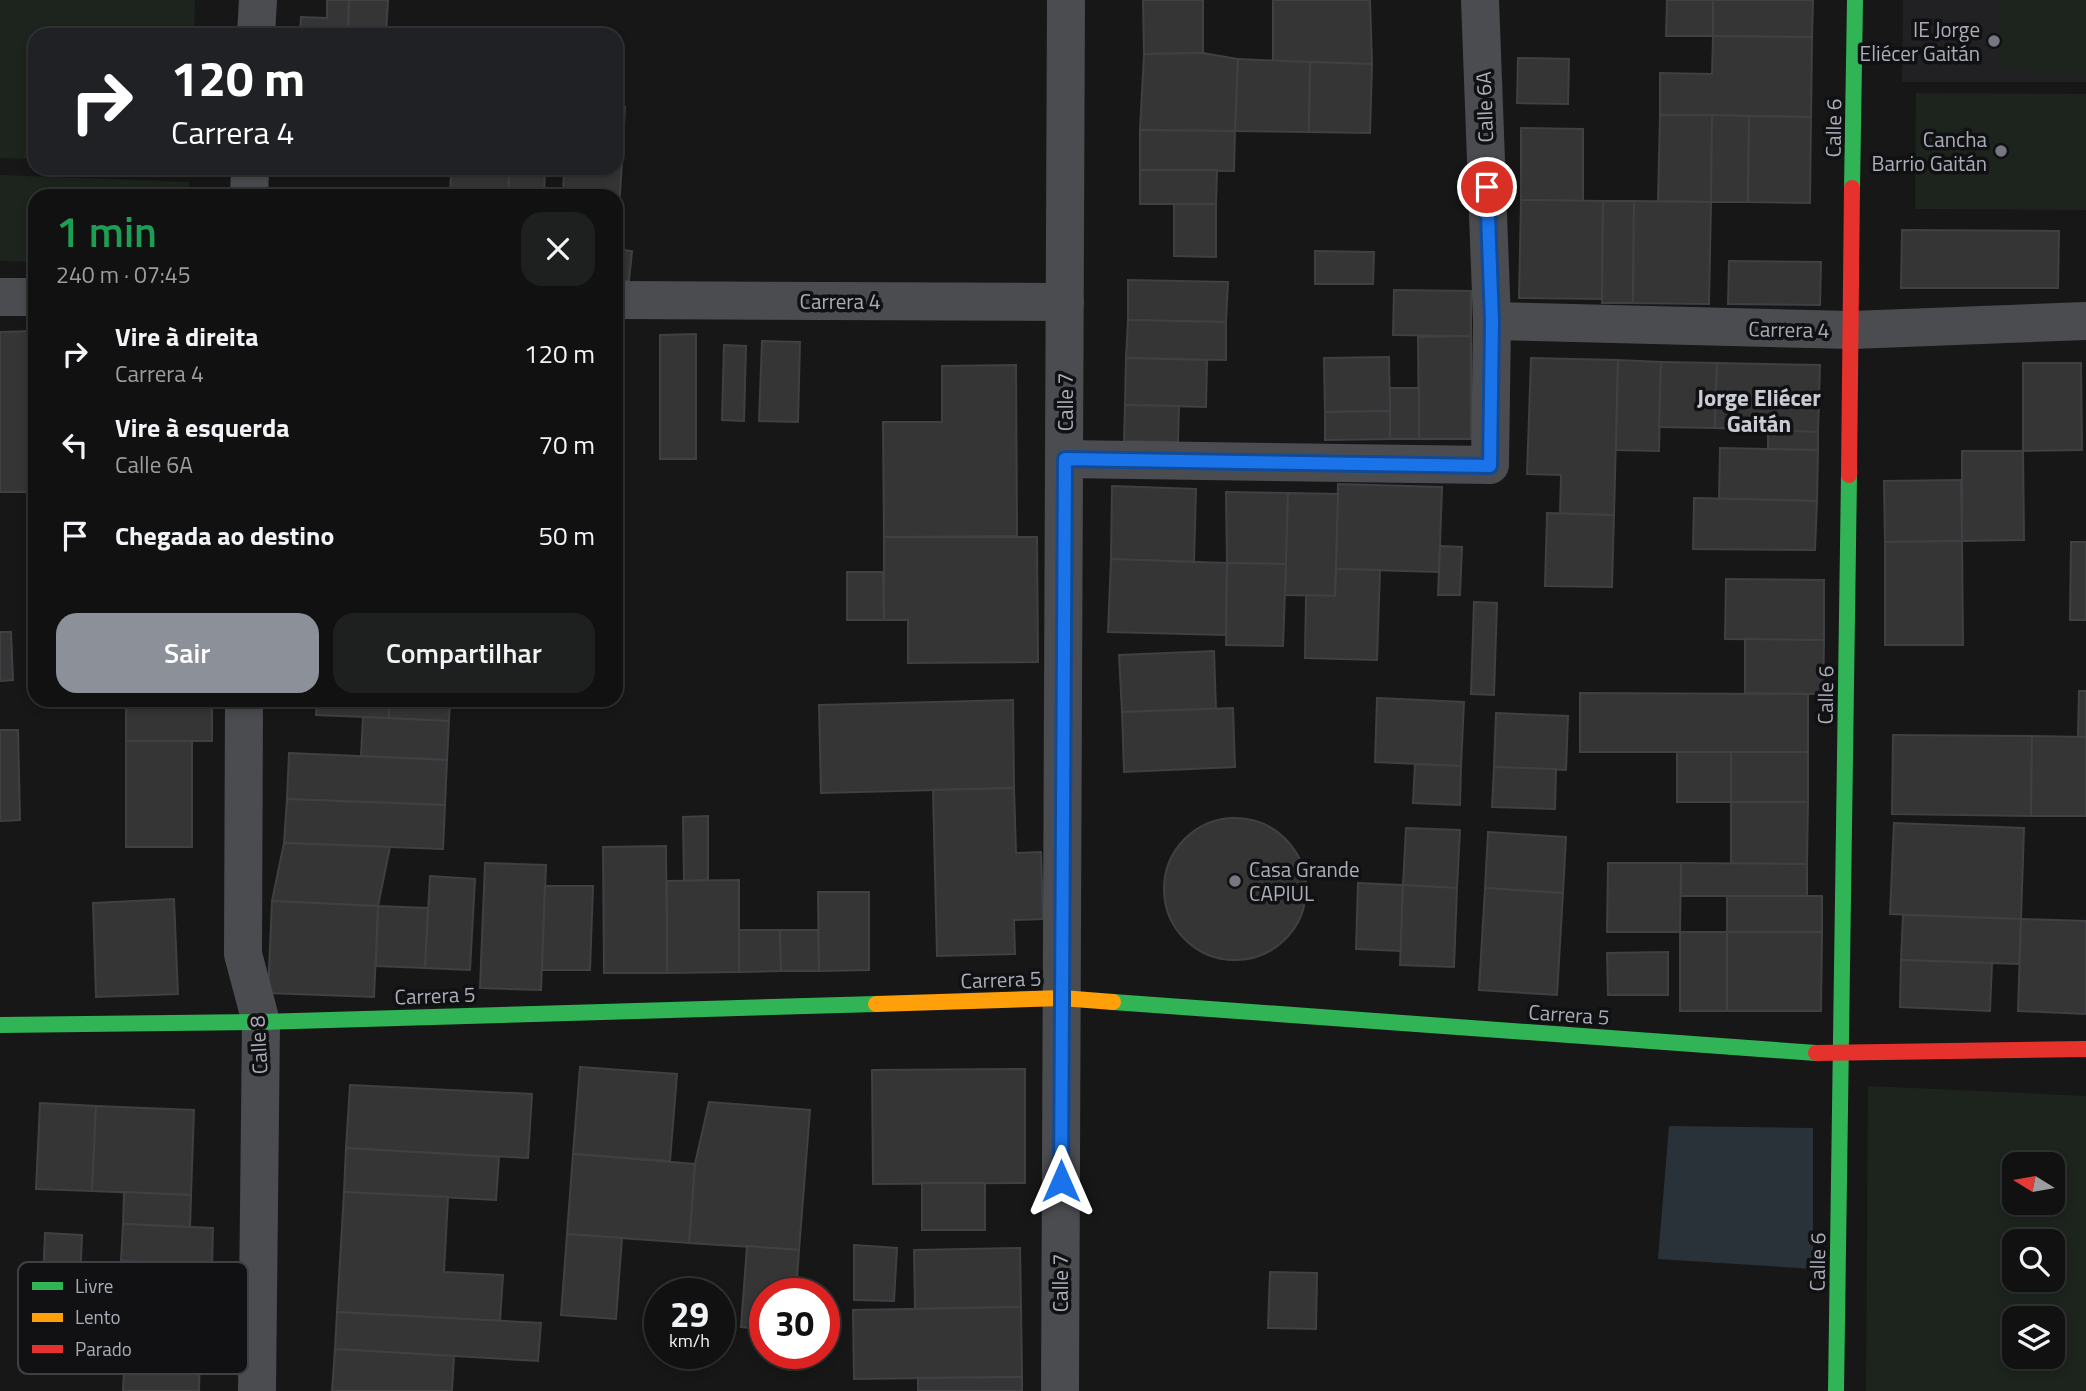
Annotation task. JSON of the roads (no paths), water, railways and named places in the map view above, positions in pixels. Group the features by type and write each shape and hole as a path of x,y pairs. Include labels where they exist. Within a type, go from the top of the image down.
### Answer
{"street":[{"path":"256,28 258,0"},
{"name":"Calle 7","path":"1060,1391 1066,0"},
{"name":"Calle 6A","path":"1065,459 1490,466 1492,321 1480,0"},
{"name":"Calle 6","path":"1836,1391 1855,0"},
{"path":"0,297 28,297"},
{"name":"Carrera 4","path":"623,300 1065,302"},
{"name":"Carrera 4","path":"1492,321 1852,330 2086,321"},
{"name":"Calle 8","path":"244,707 243,954 261,1022 257,1391"},
{"name":"Carrera 5","path":"0,1025 261,1022 1062,998 1841,1055 2086,1049"}],"place":[{"name":"IE Jorge Eliécer Gaitán","path":"1994,41"},
{"name":"Cancha Barrio Gaitán","path":"2001,151"},
{"name":"Casa Grande CAPIUL","path":"1235,881"}],"district":[{"name":"Jorge Eliécer Gaitán","path":"1759,410"}]}
